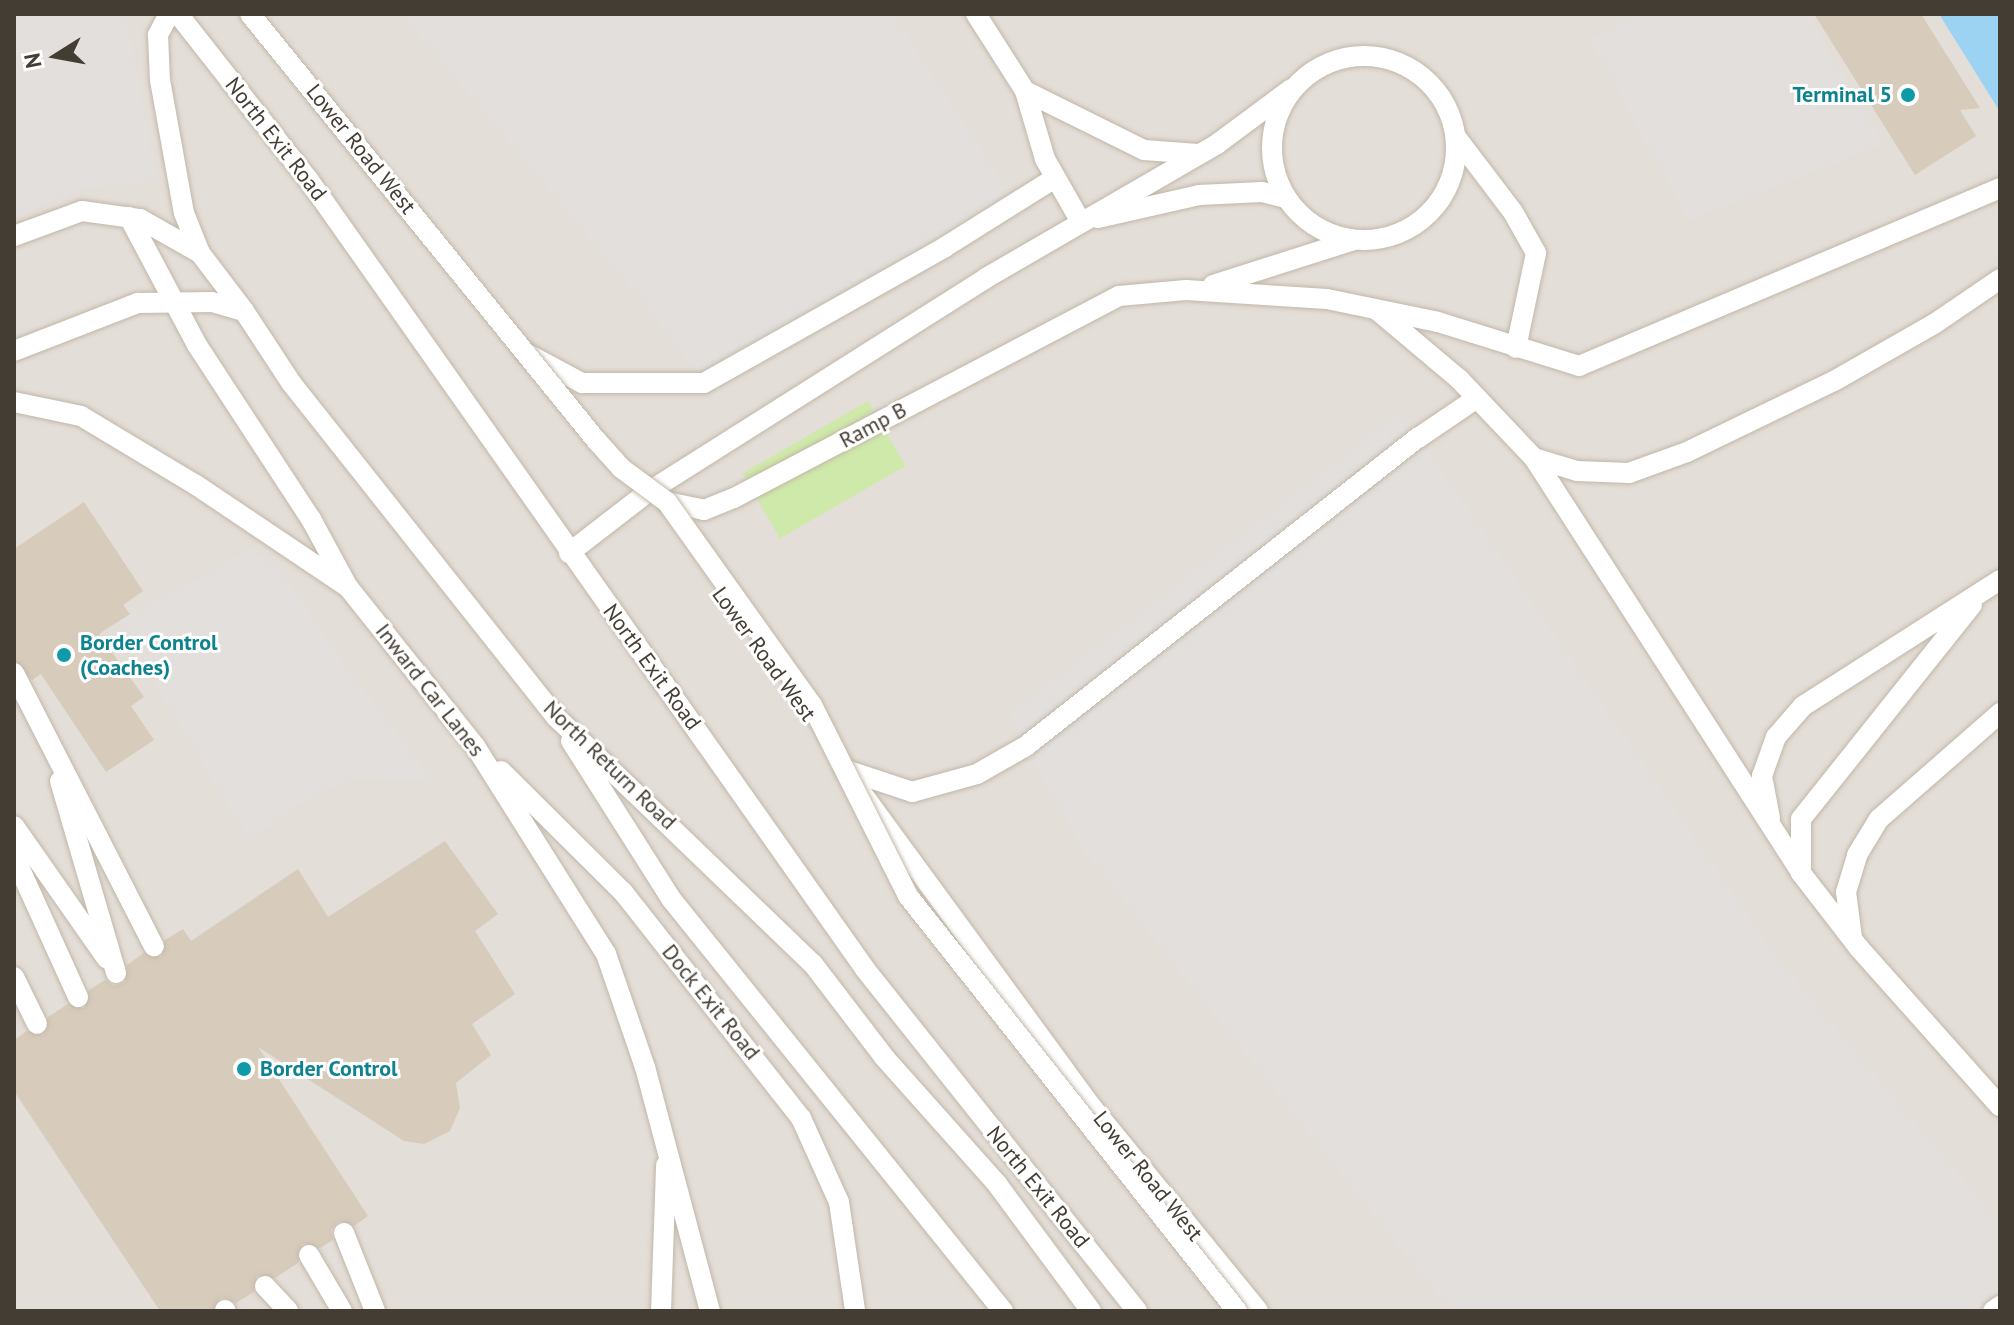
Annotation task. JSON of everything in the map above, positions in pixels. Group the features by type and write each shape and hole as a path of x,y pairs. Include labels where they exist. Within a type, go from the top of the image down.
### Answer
{"lane":[{"path":"169,14 158,35 160,80 184,213 200,253"},
{"name":"North Exit Road","path":"178,14 308,179 865,969 1137,1311"},
{"path":"250,14 596,440 621,468 667,502 812,705 908,896 1237,1311"},
{"name":"Lower Road West","path":"250,14 392,183 505,341 648,492 1091,1106 1258,1311"},
{"path":"976,14 1025,91 1055,178 1081,222"},
{"path":"569,553 648,492 1081,222 1198,154 1315,69 1343,57 1374,56 1404,64 1429,82 1447,107 1456,137 1513,212 1536,253 1516,348"},
{"path":"1291,89 1271,143 1274,172 1286,198 1304,219 1354,240"},
{"path":"1025,91 1144,150 1198,154"},
{"path":"1196,290 1354,240 1387,238 1411,228 1432,211 1447,189 1456,137"},
{"path":"505,341 582,383 704,383 945,247 1055,178"},
{"path":"1196,290 1306,296 1374,307 1579,366 2000,188"},
{"path":"1081,222 1199,195 1262,192 1286,198"},
{"path":"14,236 82,211 129,217 200,253"},
{"path":"129,217 177,302 197,345 311,519 348,587"},
{"name":"North Return Road","path":"200,253 244,311 292,384 556,717 813,964 884,1057 997,1184 1091,1311"},
{"path":"1534,458 1577,471 1629,473 1687,452 1834,381 1934,324 2000,279"},
{"name":"Ramp B","path":"667,502 704,510 734,498 1119,296 1196,290"},
{"path":"14,351 138,303 212,302 244,311"},
{"path":"1374,307 1477,398 1534,458 1773,834 1801,873 1853,941 2000,1106"},
{"path":"846,770 912,792 977,774 1026,746 1418,438 1477,398"},
{"name":"Inward Car Lanes","path":"14,402 81,416 348,587 475,746 606,954 667,1145 710,1311"},
{"path":"1773,834 1762,776 1776,737 1803,706 1991,586"},
{"path":"1801,873 1801,819 1991,586"},
{"path":"14,673 154,946"},
{"path":"1853,941 1846,892 1857,855 1879,819 2000,713"},
{"path":"556,717 672,900 1003,1311"},
{"path":"14,826 116,973 46,732"},
{"name":"Dock Exit Road","path":"475,746 623,892 801,1118 839,1202 855,1311"},
{"path":"14,856 78,997"},
{"path":"14,977 37,1024 14,996"},
{"path":"661,1311 667,1145"},
{"path":"344,1233 375,1311"},
{"path":"309,1255 342,1311"},
{"path":"265,1286 288,1311"},
{"path":"1993,1311 2000,1306"}],"shaded area":[{"path":"14,14 1945,14 2000,97 2000,1311 14,1311"},
{"path":"14,14 122,14 127,20 156,181 84,189 14,218"},
{"path":"402,14 893,14 1010,194 940,238 951,255 712,394 650,311"},
{"path":"1634,14 1807,14 1883,145 1689,221 1590,39"},
{"path":"1400,411 1774,953 2000,1224 2000,1293 1977,1311 1450,1311 1080,846 1009,713"},
{"path":"251,548 281,571 342,662 435,782 358,779 318,792 250,841 118,622"}],"green space":[{"path":"868,401 906,466 780,538 742,474"}],"water":[{"path":"1939,14 2000,14 2000,112 1997,107"}],"building":[{"name":"Terminal 5","path":"1814,14 1921,14 1980,108 1960,110 1976,136 1915,175"},
{"name":"Border Control (Coaches)","path":"84,502 143,591 123,605 130,614 99,634 144,697 131,706 154,740 106,772 41,674 32,680 14,660 14,549"},
{"name":"Border Control","path":"445,841 498,914 475,931 515,994 472,1024 491,1055 456,1083 460,1108 450,1131 424,1144 404,1141 258,1047 368,1216 354,1226 339,1221 331,1230 333,1240 320,1248 302,1244 298,1263 275,1278 257,1276 254,1292 236,1303 222,1297 212,1311 160,1311 14,1091 14,1040 27,1031 43,1035 48,1017 68,1004 84,1008 89,990 105,980 114,986 125,982 127,965 144,953 161,957 165,940 183,929 191,941 298,869 328,917"}],"place":[{"name":"Terminal 5","path":"1908,95"},
{"name":"Border Control (Coaches)","path":"64,655"},
{"name":"Border Control","path":"244,1069"}]}
